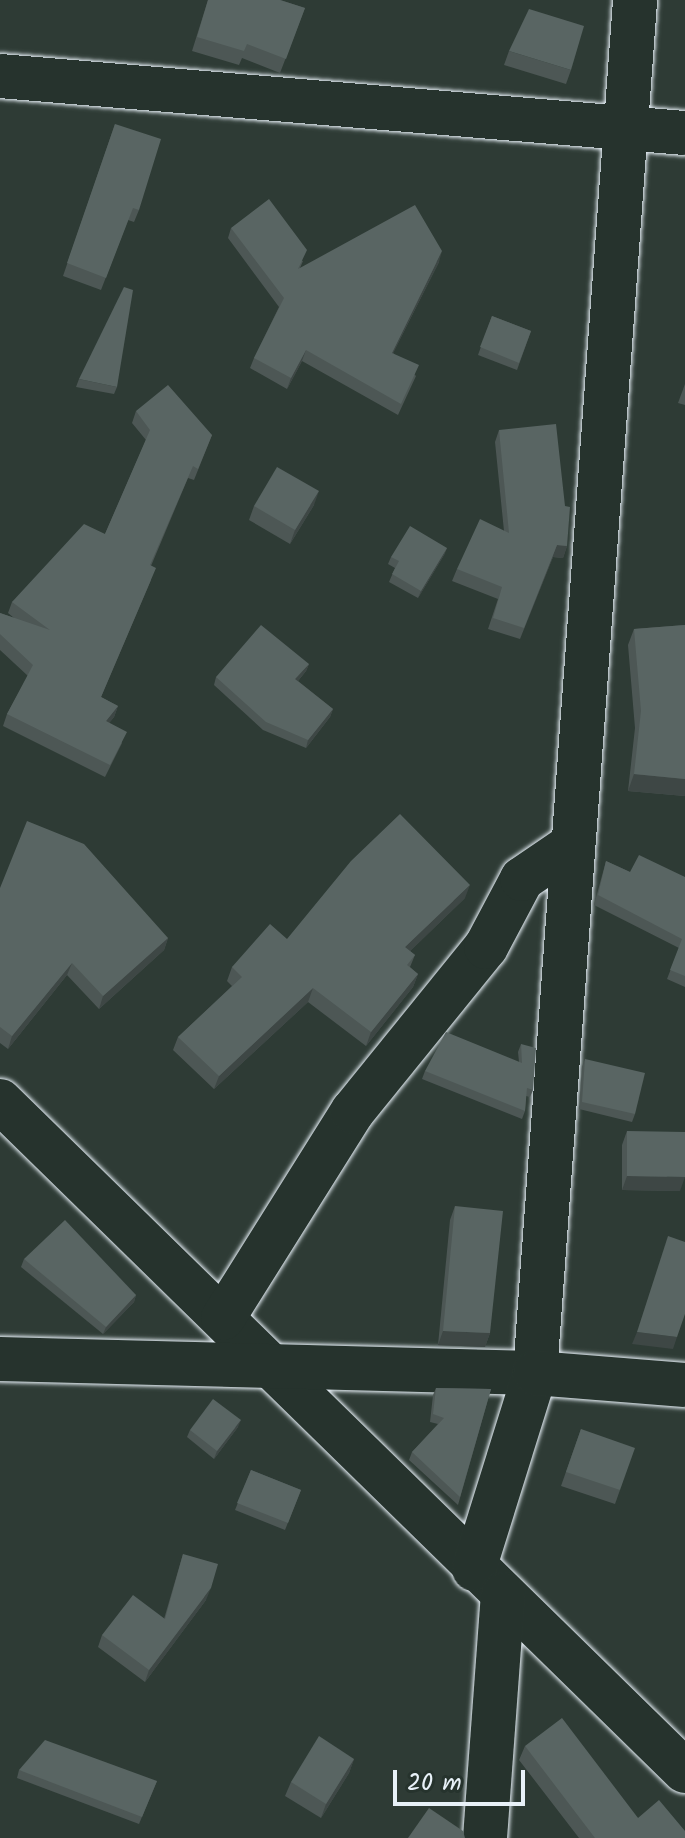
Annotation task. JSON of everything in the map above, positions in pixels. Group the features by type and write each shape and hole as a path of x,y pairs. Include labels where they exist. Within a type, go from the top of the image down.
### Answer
{"street":[{"path":"485,1838 489,1582 535,1373 635,0"},
{"path":"0,76 624,131 685,133"},
{"path":"223,1318 353,1111 486,947 522,879 572,845"},
{"path":"0,1101 685,1771"},
{"path":"0,1359 535,1373 685,1385"}],"building":[{"path":"208,0 280,0 305,8 286,59 247,44 244,51 197,37"},
{"path":"529,9 584,26 571,70 509,51"},
{"path":"115,124 161,139 139,210 133,208 106,278 67,263"},
{"path":"269,199 307,250 298,269 415,205 442,251 392,353 419,365 401,404 306,350 291,378 254,358 284,298 231,228"},
{"path":"124,287 133,290 117,387 79,379"},
{"path":"492,316 531,331 519,363 480,347"},
{"path":"168,385 212,435 198,469 193,466 150,565 156,568 101,697 118,706 106,721 127,732 110,765 7,714 33,665 0,634 0,613 50,630 12,602 84,524 105,534 150,430 136,411"},
{"path":"556,424 565,506 570,507 567,546 557,545 524,628 493,618 502,587 457,569 480,519 509,533 499,430"},
{"path":"277,467 319,491 295,530 254,506"},
{"path":"410,526 447,548 421,591 392,574 399,561 391,557"},
{"path":"261,625 309,664 295,679 333,709 308,740 266,722 216,677"},
{"path":"685,625 685,779 634,774 641,711 634,629"},
{"path":"400,814 470,885 405,947 415,955 407,965 418,974 371,1032 313,988 219,1076 178,1037 242,977 232,967 270,924 287,939 351,861"},
{"path":"27,821 84,844 168,938 103,996 72,963 12,1036 0,1027 0,888"},
{"path":"639,855 685,877 685,976 670,970 682,939 598,895 606,861 630,872"},
{"path":"446,1032 522,1063 521,1044 536,1048 533,1090 527,1088 525,1111 425,1071"},
{"path":"585,1059 645,1073 635,1114 582,1102"},
{"path":"627,1131 685,1132 685,1177 627,1176"},
{"path":"455,1206 503,1211 490,1333 443,1331"},
{"path":"65,1220 136,1295 106,1327 24,1259"},
{"path":"668,1236 685,1242 685,1314 677,1337 637,1332"},
{"path":"436,1388 491,1389 460,1497 412,1452 444,1418 433,1414"},
{"path":"213,1399 241,1420 217,1451 190,1430"},
{"path":"581,1429 635,1448 620,1490 566,1472"},
{"path":"251,1470 301,1490 288,1523 237,1503"},
{"path":"183,1554 218,1564 211,1588 149,1670 102,1635 133,1595 165,1619"},
{"path":"562,1718 638,1818 659,1800 685,1831 685,1838 595,1838 525,1746"},
{"path":"319,1736 354,1759 326,1804 291,1782"},
{"path":"45,1740 157,1781 142,1817 19,1770"},
{"path":"429,1808 463,1831 465,1838 408,1838"}]}
